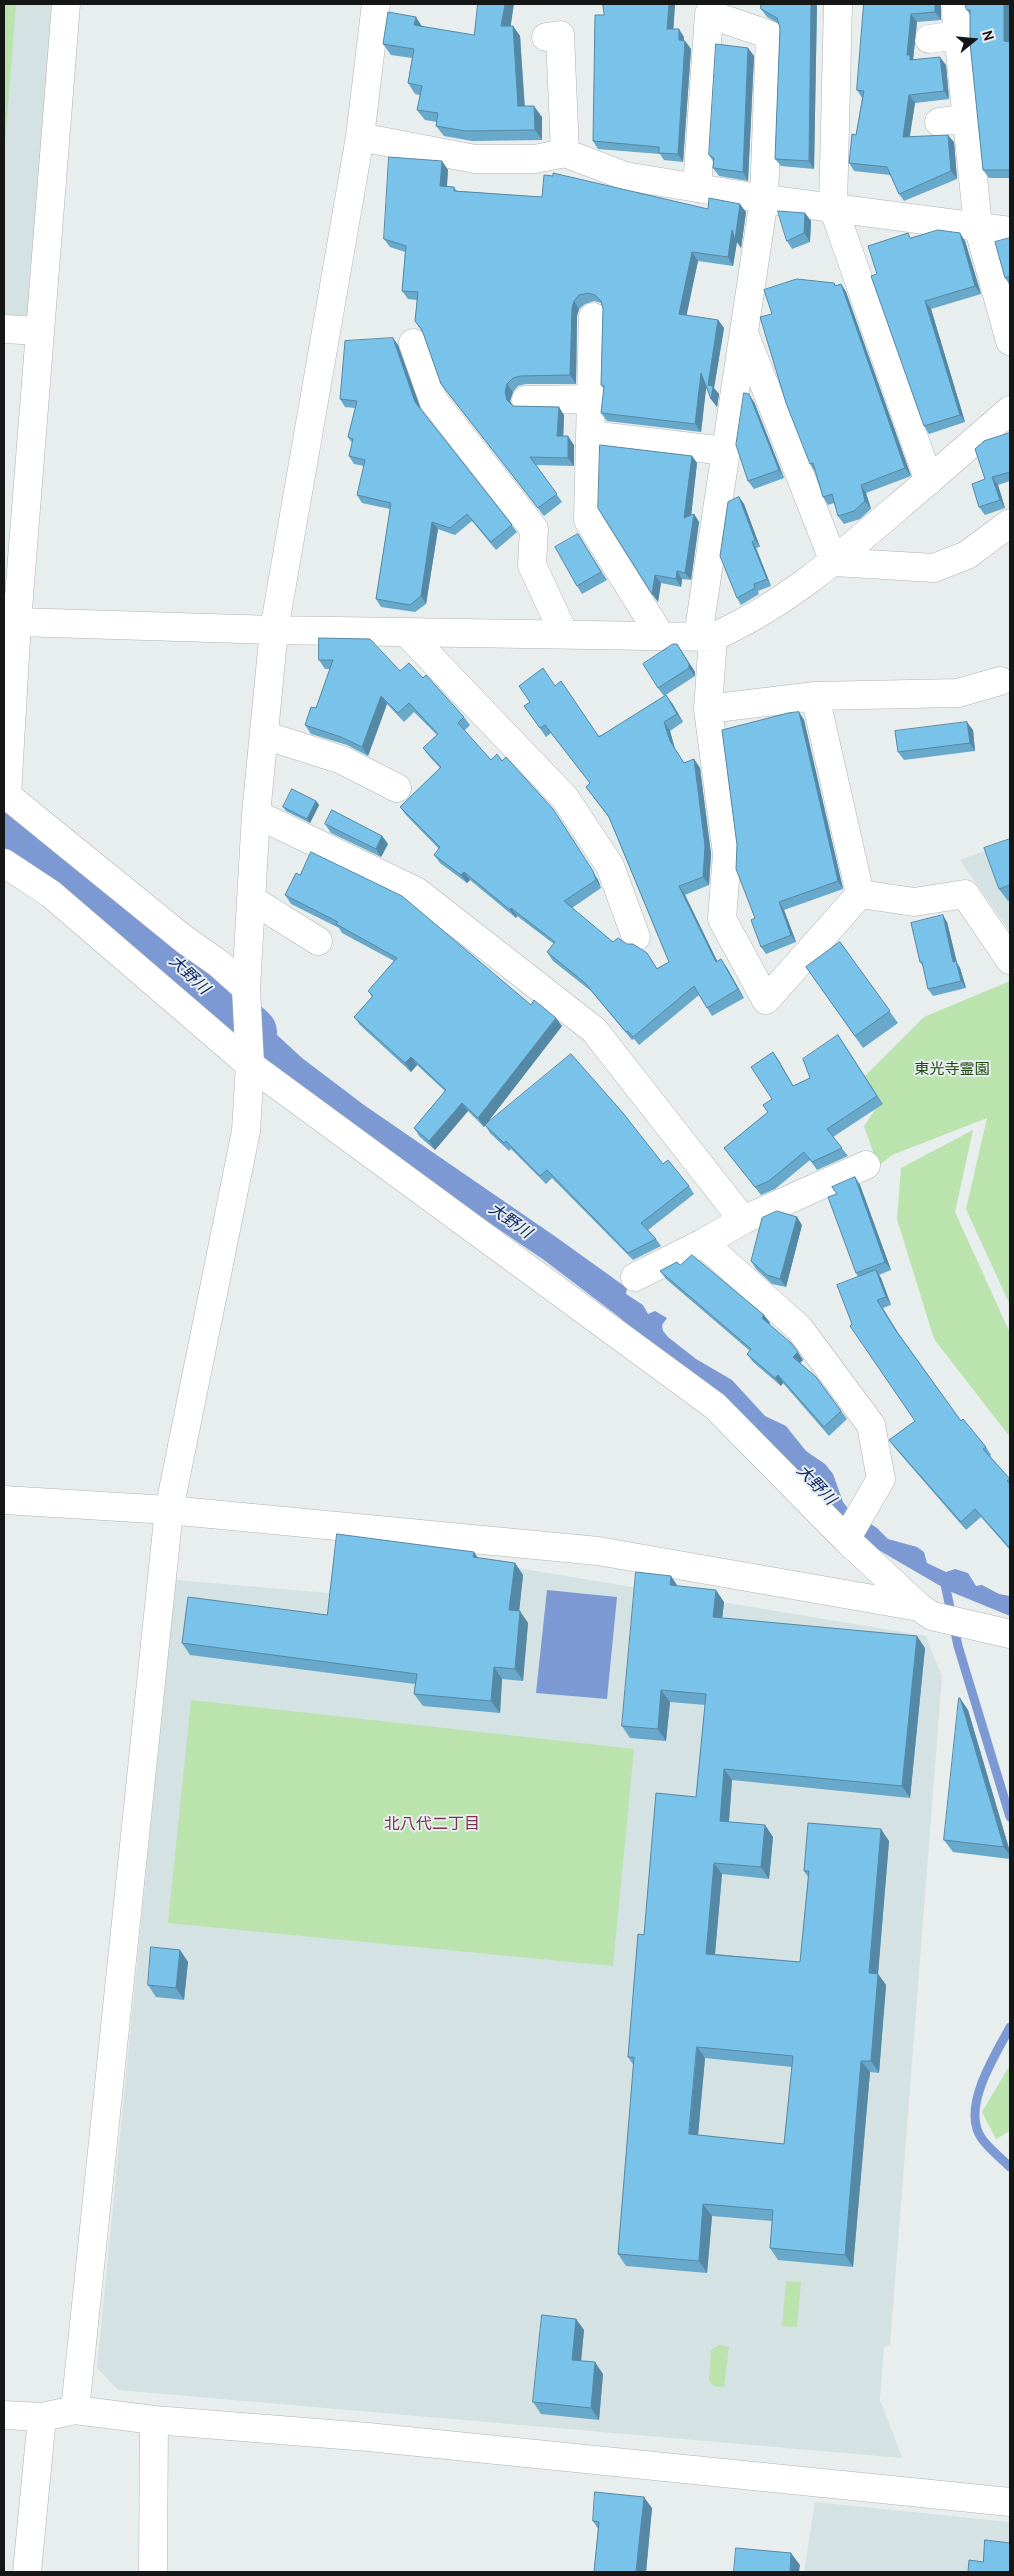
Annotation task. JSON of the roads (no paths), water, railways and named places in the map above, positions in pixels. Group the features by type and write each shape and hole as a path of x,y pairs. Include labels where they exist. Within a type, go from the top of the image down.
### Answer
{"street":[{"path":"66,4 5,794 185,940 218,962 247,995"},
{"path":"75,2410 169,1510 246,1131 250,1064 247,995 251,899 256,814 274,630 360,137 376,4"},
{"path":"838,4 833,207 929,481"},
{"path":"955,4 978,226 1010,341"},
{"path":"697,188 708,14 770,35 764,198 725,451 705,637 708,709 728,854 722,919 766,1000 860,894"},
{"path":"546,37 560,35 565,153"},
{"path":"929,39 958,35"},
{"path":"938,122 967,118"},
{"path":"360,137 475,159 535,159 565,153 625,176 764,198 1010,230"},
{"path":"593,317 588,520 660,635"},
{"path":"4,328 40,331"},
{"path":"743,331 834,562"},
{"path":"413,343 433,400 534,529 532,565 564,634"},
{"path":"526,400 591,399"},
{"path":"17,622 274,630 705,637 749,621 774,606 834,562 1010,410"},
{"path":"590,435 725,451"},
{"path":"834,562 934,568 967,555 1010,523"},
{"path":"406,632 564,798 610,866 636,937"},
{"path":"708,709 815,696 958,693 1000,681"},
{"path":"815,696 860,894"},
{"path":"264,735 342,760 397,788"},
{"path":"256,814 416,891 594,1030 743,1220"},
{"path":"4,863 51,894 250,1064 715,1406 846,1539 932,1616 1010,1634"},
{"path":"860,894 914,902 965,894 1010,960"},
{"path":"251,899 318,941"},
{"path":"635,1277 743,1220 866,1165"},
{"path":"702,1243 799,1328 872,1425 881,1478 846,1539"},
{"path":"4,1500 169,1510 598,1550 919,1606"},
{"path":"4,2415 42,2417 75,2410 154,2420 368,2437 1010,2502"},
{"path":"27,2572 42,2417"},
{"path":"153,2572 154,2420"}],"water":[{"path":"210,973 302,1058 364,1105 627,1288 626,1294 643,1305 648,1314 655,1311 667,1318 662,1325 663,1331 668,1337 696,1359 732,1380 765,1416 786,1426 806,1451 825,1464 833,1474 843,1502 850,1511 877,1528 888,1539 917,1547 924,1552 927,1563 946,1572 955,1569 968,1573 976,1586 982,1585 999,1594 1010,1596 1010,1616 949,1591 858,1538 750,1429 619,1317 544,1260 384,1151 279,1074 193,1001"},
{"path":"547,1590 617,1597 607,1699 536,1693"}],"waterway":[{"name":"大野川","path":"4,837 47,859 167,954 252,1032"},
{"path":"944,1579 958,1646 1010,1817"},
{"path":"1010,2027 984,2077 979,2090 975,2117 977,2129 982,2139 1010,2167"}],"district":[{"name":"北八代二丁目","path":"432,1824"}],"park label":[{"name":"東光寺霊園","path":"952,1070"}]}
